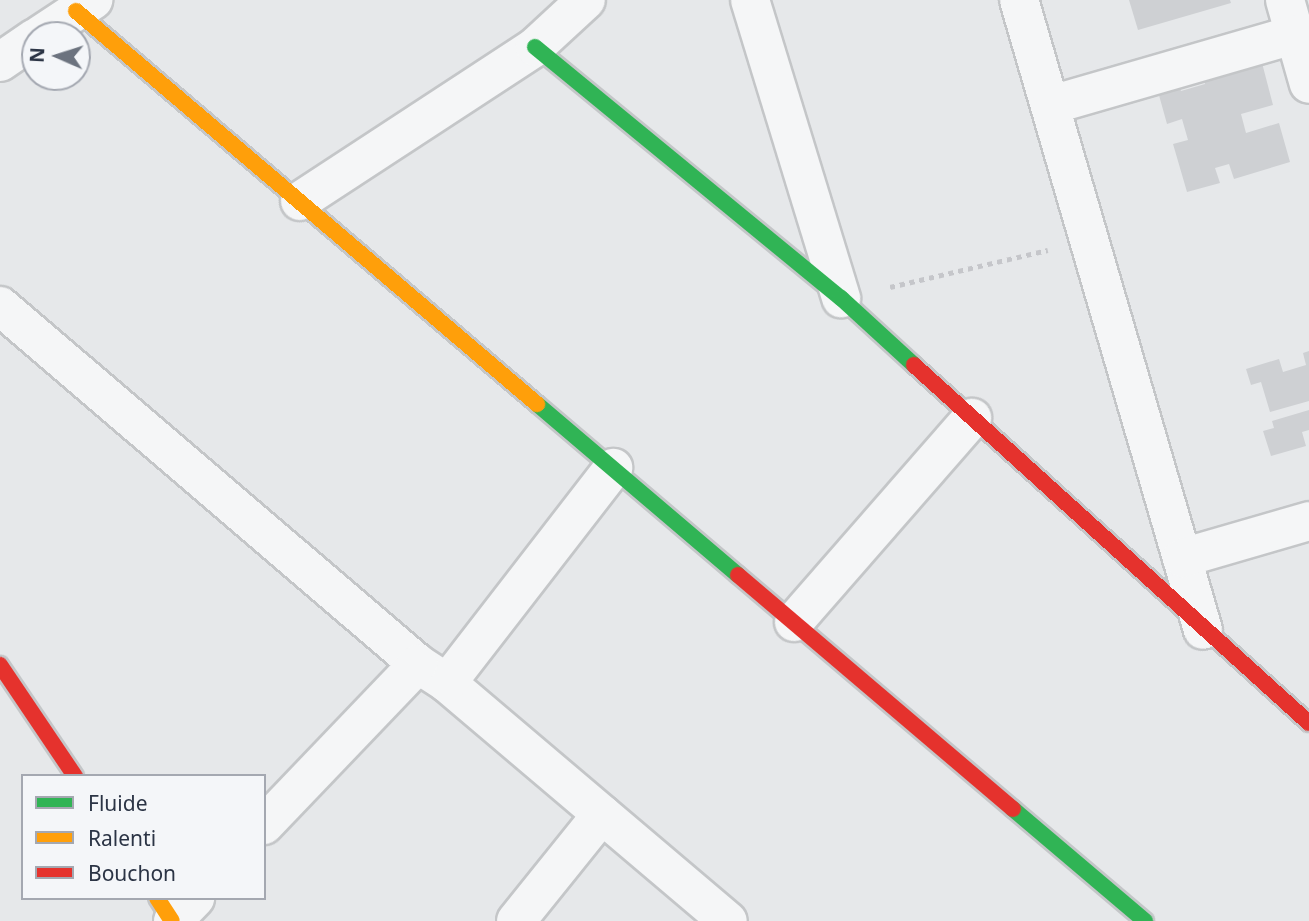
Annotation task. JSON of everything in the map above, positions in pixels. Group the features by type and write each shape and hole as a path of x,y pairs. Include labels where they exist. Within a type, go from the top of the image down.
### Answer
{"street":[{"path":"300,201 535,47 586,0"},
{"path":"750,0 841,298"},
{"path":"1018,0 1203,630"},
{"path":"61,21 84,5 300,201 1145,921"},
{"path":"1051,105 1289,17 1309,84"},
{"path":"535,47 841,298 1203,630 1309,723"},
{"path":"0,62 21,48"},
{"path":"0,306 728,921"},
{"path":"793,622 972,418"},
{"path":"266,823 432,673 612,467"},
{"path":"1182,558 1309,521"},
{"path":"4,678 74,774"},
{"path":"516,921 602,814"},
{"path":"158,900 173,921 193,900"}],"path":[{"path":"841,298 1090,240"}],"building":[{"path":"1129,0 1230,0 1231,3 1138,30"},
{"path":"1261,59 1273,105 1241,114 1246,133 1279,123 1290,162 1234,179 1229,164 1215,168 1220,183 1187,192 1173,144 1188,140 1182,119 1167,124 1157,88 1178,82 1181,91 1205,84 1203,75"},
{"path":"1309,351 1309,401 1270,412 1261,382 1251,385 1246,369 1279,359 1283,372 1306,365 1303,353"},
{"path":"1309,410 1309,430 1302,432 1306,446 1271,456 1263,431 1274,428 1272,421"}],"traffic: fast":[{"path":"535,47 841,298 914,365"},
{"path":"537,404 738,575"},
{"path":"1013,809 1145,921"}],"traffic: slow":[{"path":"76,11 537,404"},
{"path":"158,900 172,921"}],"traffic: jam":[{"path":"914,365 1309,723"},
{"path":"738,575 1013,809"},
{"path":"0,665 74,774"}]}
